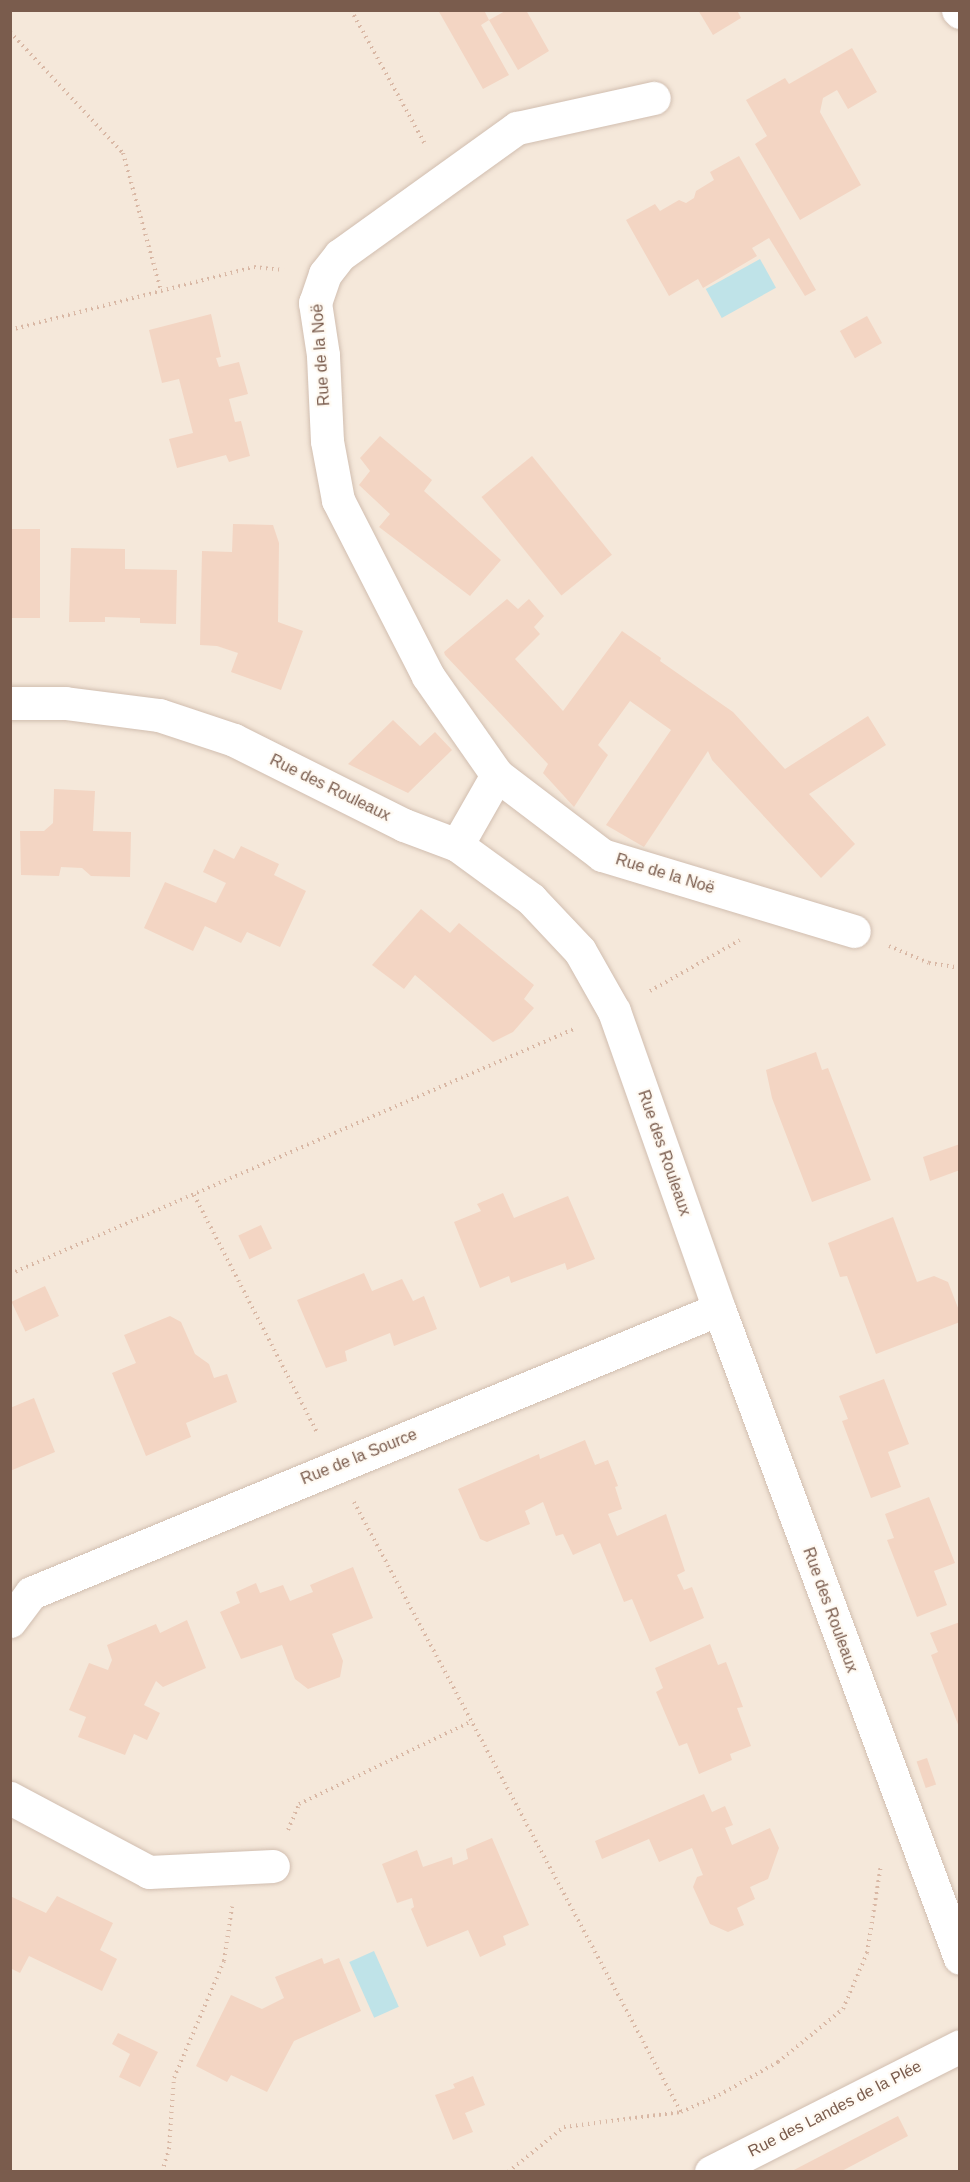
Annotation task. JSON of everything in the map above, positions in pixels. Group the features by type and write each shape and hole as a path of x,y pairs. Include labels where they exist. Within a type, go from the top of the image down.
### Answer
{"street":[{"name":"Rue de la Noë","path":"654,98 517,128 340,255 325,274 315,303 323,356 327,441 338,500 428,676 497,775 602,855 854,931"},
{"name":"Rue des Rouleaux","path":"10,703 64,703 159,715 234,740 404,825 458,845 531,899 580,951 614,1011 719,1309 960,1958"},
{"path":"458,845 497,775"},
{"name":"Rue de la Source","path":"10,1621 31,1593 719,1309"},
{"path":"10,1798 149,1872 273,1866"},
{"name":"Rue des Landes de la Plée","path":"711,2172 960,2046"}],"path":[{"path":"351,10 445,180"},
{"path":"10,32 123,153 160,291"},
{"path":"10,330 254,267 325,274"},
{"path":"10,1274 614,1011 791,911"},
{"path":"854,931 929,963 960,968"},
{"path":"194,1195 335,1467 681,2112"},
{"path":"273,1866 299,1804 472,1721"},
{"path":"508,2172 564,2127 681,2112 778,2062 843,2009 867,1953 879,1867 906,1814"},
{"path":"162,2172 169,2149 174,2078 224,1961 237,1868"}],"shaded area":[{"path":"11,11 959,11 959,2171 11,2171"}],"water":[{"path":"760,259 776,288 722,318 706,289"},
{"path":"374,1951 399,2007 374,2018 349,1962"}],"building":[{"path":"438,10 484,10 489,20 481,25 509,75 483,89"},
{"path":"507,10 526,10 549,51 518,70 489,20"},
{"path":"698,10 737,10 741,18 713,35"},
{"path":"852,48 877,92 848,109 837,90 823,98 820,112 861,185 800,220 755,144 767,136 746,100 785,78 789,84"},
{"path":"739,156 816,290 805,296 769,238 752,248 757,256 703,288 698,279 669,296 626,220 655,204 660,211 679,200 686,203 694,198 696,191 714,180 710,172"},
{"path":"211,314 221,357 216,358 219,367 239,362 248,394 229,399 235,422 241,421 250,456 229,462 226,455 177,468 169,439 193,433 179,379 162,383 149,330"},
{"path":"867,316 882,343 855,358 840,331"},
{"path":"380,436 432,480 424,491 501,560 470,596 379,527 390,514 359,485 370,471 360,458"},
{"path":"532,456 612,555 561,596 481,497"},
{"path":"233,524 273,525 279,543 278,622 303,631 281,690 231,672 238,653 217,646 200,645 202,551 232,552"},
{"path":"10,529 40,529 40,618 10,618"},
{"path":"71,548 125,549 125,569 177,570 176,624 140,623 140,618 105,617 105,622 69,622"},
{"path":"507,599 518,609 529,599 544,616 534,627 540,634 515,659 563,711 622,631 661,658 660,661 733,712 785,769 868,716 886,745 809,794 855,844 821,878 712,760 708,751 644,847 606,825 671,730 630,701 598,745 608,755 574,807 543,773 548,764 444,652"},
{"path":"393,720 420,746 435,732 452,750 408,793 348,764"},
{"path":"54,789 95,791 93,831 131,832 130,877 91,876 82,868 61,867 59,876 21,875 20,831 44,831 53,823"},
{"path":"241,846 279,864 274,875 306,891 280,947 247,932 241,943 205,926 193,951 144,928 165,882 216,903 226,883 203,872 214,849 234,859"},
{"path":"421,909 450,933 459,923 534,985 524,999 534,1008 513,1032 493,1042 415,975 404,989 372,965"},
{"path":"816,1052 822,1070 828,1068 871,1180 812,1202 772,1098 766,1070"},
{"path":"960,1144 960,1170 930,1181 923,1157"},
{"path":"503,1193 514,1218 568,1196 595,1259 567,1270 565,1263 511,1283 509,1276 480,1288 454,1222 481,1211 477,1204"},
{"path":"893,1217 917,1282 934,1276 948,1282 960,1313 960,1322 876,1354 847,1276 840,1277 828,1243"},
{"path":"261,1225 272,1249 249,1259 238,1236"},
{"path":"364,1273 372,1291 402,1279 413,1301 424,1296 437,1329 394,1346 390,1333 345,1351 347,1361 326,1368 297,1300"},
{"path":"45,1286 59,1316 25,1332 11,1302"},
{"path":"170,1316 181,1322 195,1354 209,1364 214,1378 227,1374 237,1402 186,1423 191,1437 146,1456 112,1373 136,1363 124,1335"},
{"path":"884,1379 909,1444 888,1452 901,1487 871,1498 842,1421 848,1419 839,1396"},
{"path":"34,1398 55,1452 10,1471 10,1408"},
{"path":"585,1440 595,1465 608,1460 618,1486 615,1487 622,1509 608,1514 617,1536 666,1514 685,1571 677,1575 684,1590 692,1587 704,1618 650,1642 632,1599 624,1602 600,1543 573,1555 563,1534 556,1536 543,1502 525,1511 530,1524 487,1542 480,1539 458,1489 539,1454 540,1459"},
{"path":"929,1497 955,1563 934,1571 947,1605 917,1617 887,1540 894,1538 885,1514"},
{"path":"353,1567 373,1618 332,1634 343,1661 340,1677 308,1689 295,1679 282,1645 241,1659 220,1612 240,1603 236,1592 256,1583 260,1593 283,1585 290,1601 313,1592 310,1585"},
{"path":"187,1620 206,1668 163,1687 156,1681 144,1705 160,1713 147,1740 134,1734 125,1755 78,1737 86,1717 69,1710 89,1663 108,1670 112,1660 107,1645 156,1624 160,1633"},
{"path":"960,1622 959,1727 931,1655 938,1652 930,1633"},
{"path":"710,1644 718,1665 726,1662 743,1707 737,1708 751,1746 730,1754 732,1760 699,1774 687,1743 679,1746 656,1692 663,1688 655,1668"},
{"path":"927,1758 936,1784 926,1788 917,1762"},
{"path":"704,1794 712,1812 725,1806 733,1825 725,1828 732,1845 770,1828 779,1848 768,1879 750,1887 755,1899 737,1908 744,1925 728,1932 710,1924 693,1887 697,1877 703,1875 692,1848 659,1862 649,1839 602,1859 595,1841"},
{"path":"492,1838 529,1925 503,1936 506,1945 480,1957 468,1930 427,1947 411,1909 414,1907 412,1898 397,1903 382,1864 417,1850 423,1867 452,1857 453,1865 468,1859 466,1849"},
{"path":"10,1896 46,1913 57,1896 113,1923 100,1950 117,1959 102,1991 29,1956 20,1973 10,1968"},
{"path":"322,1958 324,1964 339,1958 361,2011 294,2041 267,2092 231,2075 227,2082 196,2066 231,1995 262,2009 284,1998 275,1977"},
{"path":"118,2033 158,2052 140,2087 119,2077 130,2054 112,2044"},
{"path":"473,2076 485,2105 465,2113 473,2132 453,2140 435,2095 455,2088 453,2084"},
{"path":"898,2116 908,2136 840,2172 790,2172"}]}
